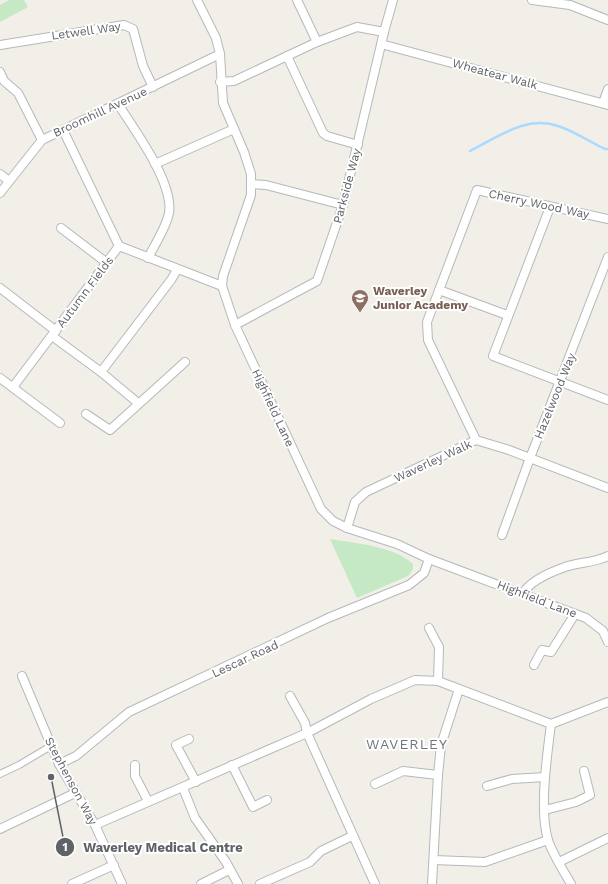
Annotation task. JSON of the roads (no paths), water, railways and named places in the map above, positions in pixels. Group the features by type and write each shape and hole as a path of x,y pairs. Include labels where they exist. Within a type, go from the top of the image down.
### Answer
{"street":[{"path":"197,0 216,38 220,54 220,82 223,102 247,159 251,174 251,195 223,276 222,286"},
{"path":"297,0 317,42"},
{"name":"Parkside Way","path":"235,324 317,281 343,205 381,44 393,0"},
{"path":"532,0 570,5 608,20"},
{"name":"Letwell Way","path":"0,45 124,24 133,29 143,66 154,87"},
{"path":"220,82 234,81 317,42 357,26 384,32"},
{"name":"Wheatear Walk","path":"381,44 606,104"},
{"name":"Broomhill Avenue","path":"0,193 42,140 220,54"},
{"path":"286,56 323,133 327,136 358,145"},
{"path":"0,72 4,81 18,93 42,140"},
{"path":"606,104 608,89"},
{"path":"118,104 155,164 168,193 168,215 148,258"},
{"path":"155,164 234,129"},
{"path":"63,130 119,246"},
{"path":"0,174 9,181"},
{"path":"251,184 266,185 343,205"},
{"name":"Cherry Wood Way","path":"476,440 428,340 427,322 477,190 608,219"},
{"path":"550,207 507,315 493,356 608,400"},
{"path":"61,228 107,263"},
{"name":"Autumn Fields","path":"13,387 119,246 177,270 222,286"},
{"name":"Hazelwood Way","path":"502,535 530,458 561,383 608,257"},
{"path":"101,372 177,270"},
{"name":"Highfield Lane","path":"222,286 235,324 321,509 333,521 347,528 397,544 429,559 523,593 586,618 603,631 608,642"},
{"path":"0,288 138,403"},
{"path":"439,290 507,315"},
{"path":"86,414 110,430 185,362"},
{"path":"0,378 60,423"},
{"name":"Waverley Walk","path":"347,528 355,502 366,492 476,440 530,458 608,488"},
{"path":"523,593 528,584 566,567 601,560 608,556"},
{"name":"Lescar Road","path":"59,764 76,756 129,712 328,618 409,585 424,573 429,559"},
{"path":"534,665 542,650 550,652 575,614"},
{"path":"429,628 439,647 438,681"},
{"name":"Stephenson Way","path":"22,676 59,764 95,825 122,884"},
{"path":"95,825 307,733 371,699 415,680 438,681 551,724 608,702"},
{"path":"432,884 434,860 433,846 441,745 459,689"},
{"path":"290,696 305,723 307,733 342,810 352,836 375,884"},
{"path":"551,724 545,777 545,810 548,840 571,884"},
{"path":"189,739 176,745 196,782"},
{"path":"0,774 19,765 51,746"},
{"path":"135,765 135,776 148,801"},
{"path":"232,765 253,807 267,800"},
{"path":"376,784 403,771 438,775"},
{"path":"545,810 576,802 590,795 584,771"},
{"path":"487,786 512,779 545,777"},
{"path":"183,788 195,818 226,862 238,884"},
{"path":"0,829 75,792"},
{"path":"260,884 310,862 320,851 352,836"},
{"path":"559,862 608,838"},
{"path":"434,860 485,862 548,840"},
{"path":"72,884 114,865"},
{"path":"201,884 229,870"}],"waterway":[{"path":"470,151 512,129 535,123 546,123 564,128 605,149 608,149"}],"place":[{"name":"Waverley Junior Academy","path":"360,313"},
{"name":"Waverley Medical Centre","path":"51,777"}],"district":[{"name":"WAVERLEY","path":"407,744"}]}
